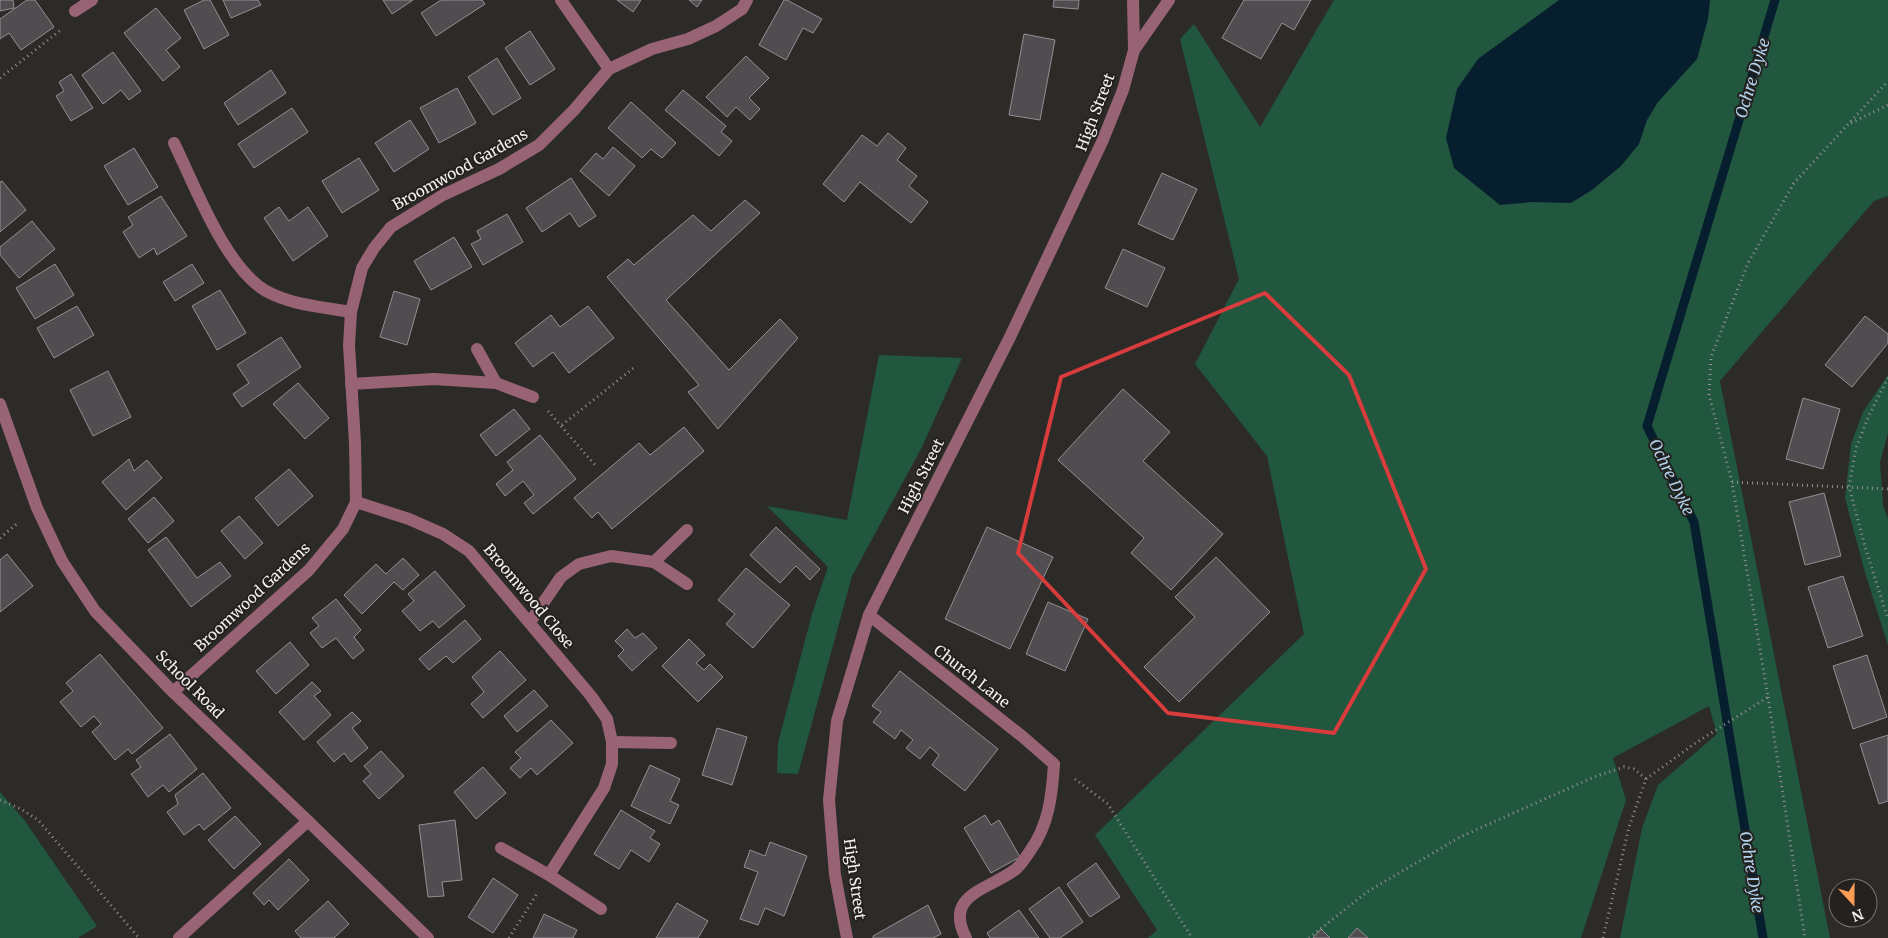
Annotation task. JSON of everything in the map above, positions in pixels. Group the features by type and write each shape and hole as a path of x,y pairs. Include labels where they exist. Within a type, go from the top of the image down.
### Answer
{"street":[{"path":"75,11 92,0"},
{"path":"560,0 609,69"},
{"name":"Broomwood Gardens","path":"172,692 309,570 343,529 356,502 355,444 349,345 351,312 362,268 374,248 391,227 442,194 499,169 539,145 574,110 609,69 652,49 688,39 716,26 742,9 747,0"},
{"path":"1133,0 1134,50"},
{"path":"1134,50 1169,0"},
{"name":"High Street","path":"847,938 835,875 829,800 837,721 870,615 1010,337 1102,142 1123,90 1134,50"},
{"path":"174,144 224,246 245,274 266,291 302,304 351,312"},
{"path":"478,349 496,383"},
{"path":"351,384 434,379 496,383 533,397"},
{"name":"School Road","path":"0,404 37,508 62,561 95,611 172,692 428,938"},
{"name":"Broomwood Close","path":"356,502 409,519 443,534 469,551 591,696 606,719 612,742 612,764 604,788 549,875"},
{"path":"654,562 687,530"},
{"path":"530,622 561,577 579,564 611,556 654,562 687,584"},
{"name":"Church Lane","path":"870,615 1023,736 1054,764"},
{"path":"612,742 671,743"},
{"path":"966,938 959,919 960,908 968,898 1016,869 1031,850 1043,827 1051,798 1054,764"},
{"path":"179,938 308,821"},
{"path":"501,848 549,875 601,909"}],"path":[{"path":"0,78 62,29 75,11"},
{"path":"1804,938 1768,697 1732,482 1709,395 1711,356 1748,263 1794,183 1888,80"},
{"path":"1848,124 1888,105"},
{"path":"562,425 636,366"},
{"path":"1888,378 1870,413 1856,448 1850,487 1866,550 1888,619"},
{"path":"533,397 562,425 595,465"},
{"path":"1732,482 1888,489"},
{"path":"1603,938 1629,827 1646,779 1697,742 1768,697"},
{"path":"1054,764 1108,804 1192,938"},
{"path":"1308,938 1367,892 1460,838 1594,776 1624,767 1634,769 1646,779"},
{"path":"1,800 21,809 38,820 139,938"},
{"path":"509,938 549,875"}],"highlighted area":[{"path":"1265,293 1349,375 1426,569 1334,733 1168,713 1018,553 1061,377"}],"green space":[{"path":"1334,0 1888,0 1888,196 1874,201 1720,381 1830,938 1620,938 1642,828 1658,785 1717,734 1709,706 1613,758 1626,800 1581,938 1148,938 1157,930 1095,835 1304,634 1267,456 1195,364 1239,279 1180,39 1194,24 1260,127"},
{"path":"879,355 962,358 922,447 852,576 798,774 777,773 778,743 812,614 828,567 767,506 847,520"},
{"path":"1888,375 1888,433 1880,462 1883,505 1888,519 1888,645 1866,576 1845,498 1851,444 1863,412"},
{"path":"0,792 25,821 97,926 78,938 0,938"}],"water":[{"path":"1559,0 1710,0 1708,19 1697,59 1658,102 1647,120 1639,144 1621,166 1592,190 1571,203 1533,202 1500,205 1454,168 1446,138 1457,89 1478,59"}],"building":[{"path":"0,0 13,0 14,8 0,11"},
{"path":"27,0 35,0 54,27 21,50 9,33 0,39 0,19"},
{"path":"204,0 210,0 229,35 204,49 184,10"},
{"path":"223,0 258,0 261,5 231,18"},
{"path":"383,0 413,0 392,14"},
{"path":"441,0 482,0 485,4 436,36 421,13"},
{"path":"617,0 641,0 633,12"},
{"path":"689,0 702,0 697,7"},
{"path":"784,0 822,19 813,33 803,28 786,60 759,45"},
{"path":"1054,0 1079,0 1078,9 1053,7"},
{"path":"1244,0 1311,0 1294,30 1282,23 1261,59 1222,38"},
{"path":"156,8 181,38 166,50 180,67 163,81 124,33"},
{"path":"530,31 555,69 530,85 505,48"},
{"path":"1024,34 1055,40 1040,120 1009,115"},
{"path":"113,52 141,91 129,100 121,90 103,104 82,75"},
{"path":"746,56 769,78 749,98 760,109 750,120 736,107 727,117 706,97"},
{"path":"497,58 521,98 493,115 468,77"},
{"path":"271,70 286,93 238,125 224,103"},
{"path":"71,74 93,108 71,121 56,96 64,91 59,82"},
{"path":"457,88 476,123 439,143 420,108"},
{"path":"683,90 726,126 721,132 732,141 719,156 665,110"},
{"path":"631,102 676,143 662,158 651,149 642,158 608,128"},
{"path":"292,108 308,132 254,168 238,144"},
{"path":"410,120 429,149 394,172 375,143"},
{"path":"888,133 906,148 897,160 917,176 909,186 928,202 911,223 860,182 844,202 823,184 862,135 877,146"},
{"path":"613,147 635,166 609,196 580,171 596,153 603,159"},
{"path":"134,148 158,187 128,205 104,166"},
{"path":"359,158 379,190 342,213 322,181"},
{"path":"1162,173 1197,189 1173,240 1138,224"},
{"path":"571,178 596,216 579,227 570,213 542,232 526,208"},
{"path":"2,181 26,210 0,232 0,182"},
{"path":"161,196 187,236 157,255 154,248 139,258 123,232 133,225 128,217"},
{"path":"745,200 760,213 666,300 729,370 780,319 798,338 718,429 688,392 699,385 607,277 628,259 634,265 693,215 711,231"},
{"path":"279,207 289,221 308,207 328,236 293,261 264,218"},
{"path":"507,214 523,242 483,265 471,244 481,239 477,231"},
{"path":"32,221 55,249 19,278 0,255 0,247"},
{"path":"454,237 472,267 431,290 414,261"},
{"path":"1123,249 1165,268 1147,307 1105,288"},
{"path":"55,264 74,295 35,319 16,288"},
{"path":"192,264 204,283 175,301 163,282"},
{"path":"220,290 246,333 217,350 192,306"},
{"path":"394,291 420,299 407,345 380,337"},
{"path":"77,306 94,335 54,358 37,328"},
{"path":"588,306 614,338 569,373 553,352 533,367 515,343 551,315 560,327"},
{"path":"1865,316 1888,334 1888,343 1852,387 1825,365"},
{"path":"281,337 301,367 242,407 233,394 249,383 237,365"},
{"path":"108,371 131,417 93,436 70,390"},
{"path":"298,383 329,418 305,439 273,404"},
{"path":"1123,389 1170,432 1143,461 1223,534 1171,590 1131,553 1144,538 1058,460"},
{"path":"1803,398 1840,409 1823,469 1786,459"},
{"path":"514,409 530,429 496,456 480,435"},
{"path":"684,427 704,451 612,529 598,512 592,518 574,498 639,443 650,455"},
{"path":"540,435 576,479 533,514 524,503 534,495 523,481 505,496 496,484 513,470 507,462"},
{"path":"129,459 134,471 147,460 162,478 126,510 102,482"},
{"path":"289,469 313,496 278,526 255,498"},
{"path":"1824,493 1841,556 1805,565 1789,502"},
{"path":"154,497 174,521 148,543 128,519"},
{"path":"239,516 263,543 245,559 221,531"},
{"path":"776,527 820,569 810,580 796,566 780,583 750,555"},
{"path":"987,527 1053,557 1010,649 945,619"},
{"path":"166,537 197,578 220,562 231,576 191,607 148,550"},
{"path":"7,554 33,586 0,612 0,560"},
{"path":"1216,557 1270,612 1179,702 1144,667 1195,617 1175,597"},
{"path":"403,558 419,575 403,590 394,582 362,614 344,595 376,564 386,574"},
{"path":"746,568 790,605 753,648 726,624 735,614 718,600"},
{"path":"435,571 465,606 439,628 433,621 420,631 402,611 414,601 408,594"},
{"path":"1843,576 1863,636 1828,648 1808,587"},
{"path":"336,599 361,630 354,637 364,650 353,659 336,638 322,648 310,633 319,626 312,618"},
{"path":"1048,602 1088,619 1065,671 1026,654"},
{"path":"465,620 481,639 453,663 446,656 429,670 419,659"},
{"path":"627,629 635,638 643,633 657,648 632,671 618,656 624,650 615,641"},
{"path":"689,639 705,655 696,663 704,670 710,664 723,677 698,702 662,666"},
{"path":"290,642 309,665 276,694 256,671"},
{"path":"500,651 526,680 483,718 471,704 484,692 472,677"},
{"path":"100,654 163,728 132,754 128,749 115,760 92,732 101,724 94,716 81,727 60,702 73,691 66,683"},
{"path":"1867,655 1887,717 1853,729 1833,666"},
{"path":"900,671 998,749 965,791 932,765 939,755 930,747 920,759 906,748 913,740 901,730 895,739 873,722 881,712 872,706"},
{"path":"312,682 321,691 314,696 331,715 304,740 279,712"},
{"path":"534,690 548,706 517,732 504,716"},
{"path":"352,712 361,721 352,728 368,748 351,762 344,753 334,762 317,742"},
{"path":"551,720 573,743 537,775 531,768 520,778 510,768 521,758 515,752"},
{"path":"717,728 747,737 732,785 702,775"},
{"path":"170,734 197,769 169,792 163,785 148,797 131,774 141,767 136,760"},
{"path":"1888,735 1888,801 1879,804 1860,744"},
{"path":"381,751 404,776 379,799 363,781 371,774 364,766"},
{"path":"650,765 680,779 670,801 679,805 670,824 631,806"},
{"path":"483,767 506,793 476,819 454,792"},
{"path":"203,773 231,808 204,830 199,824 184,835 167,812 178,804 175,795"},
{"path":"621,810 655,831 650,838 660,844 649,862 631,850 619,869 594,854"},
{"path":"985,815 991,825 999,820 1020,857 991,873 964,828"},
{"path":"235,816 261,844 234,869 208,840"},
{"path":"455,820 462,880 442,882 444,896 428,897 419,825"},
{"path":"770,842 807,856 784,916 765,908 758,925 740,919 758,872 744,867 750,850 765,856"},
{"path":"289,859 309,880 278,910 269,900 264,905 253,893"},
{"path":"1096,863 1120,897 1090,917 1067,884"},
{"path":"493,878 518,895 493,933 468,917"},
{"path":"1059,887 1083,922 1060,938 1050,938 1029,909"},
{"path":"328,901 349,924 334,938 301,938 295,931"},
{"path":"677,903 708,921 698,938 656,938"},
{"path":"928,905 941,934 933,938 873,938 873,936"},
{"path":"1019,910 1039,938 990,938 987,933"},
{"path":"544,914 577,930 573,938 533,938"},
{"path":"1357,928 1368,938 1348,938"},
{"path":"1321,929 1330,938 1313,938"}],"waterway":[{"name":"Ochre Dyke","path":"1763,938 1694,522 1647,426 1775,0"}]}
